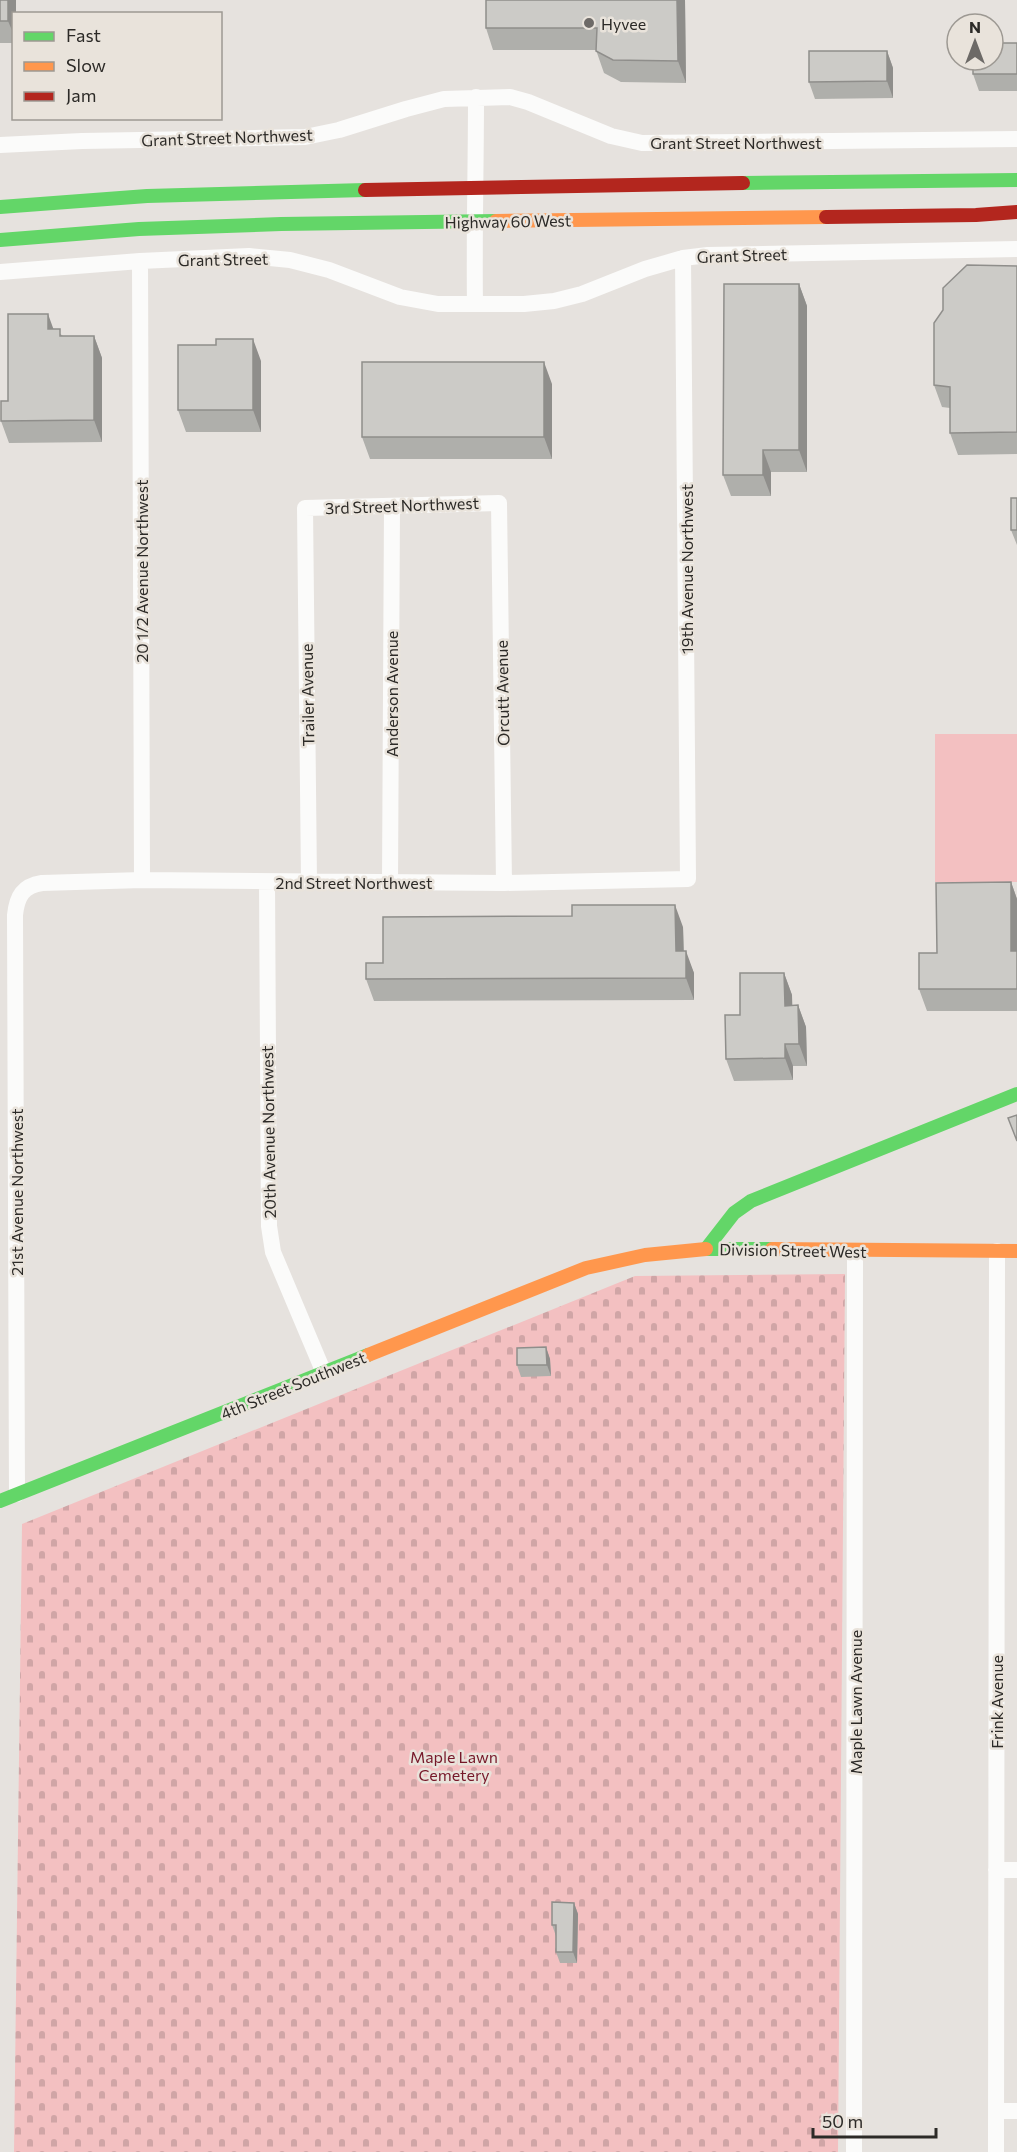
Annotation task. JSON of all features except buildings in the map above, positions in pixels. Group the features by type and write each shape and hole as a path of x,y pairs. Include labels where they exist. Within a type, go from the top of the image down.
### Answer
{"main road":[{"path":"0,207 56,201 211,193 1017,180"},
{"name":"Highway 60 West","path":"0,240 139,229 281,224 976,215 1017,212"},
{"name":"Division Street West","path":"706,1249 734,1213 751,1201 1017,1094"},
{"name":"4th Street Southwest","path":"0,1501 586,1268 618,1258 674,1250 706,1249"},
{"name":"Division Street West","path":"706,1249 1017,1251"}],"street":[{"name":"Grant Street Northwest","path":"0,145 82,141 305,137 339,130 444,99 476,97 510,97 611,136 642,143 1017,140"},
{"path":"475,304 473,222 476,187 476,97"},
{"name":"Grant Street","path":"0,272 140,261 249,256 290,260 329,270 400,297 438,304 524,304 554,301 582,294 645,268 683,258 708,255 1017,249"},
{"name":"19th Avenue Northwest","path":"683,258 688,879"},
{"name":"20 1/2 Avenue Northwest","path":"140,261 142,880"},
{"name":"3rd Street Northwest","path":"305,508 499,503"},
{"name":"Orcutt Avenue","path":"499,503 504,883"},
{"name":"Anderson Avenue","path":"390,882 392,507"},
{"name":"Trailer Avenue","path":"305,508 309,882"},
{"name":"2nd Street Northwest","path":"23,892 32,885 42,883 142,880 504,883 688,879"},
{"name":"20th Avenue Northwest","path":"267,882 267,1200 269,1226 273,1252 324,1373"},
{"name":"21st Avenue Northwest","path":"17,1494 15,915 17,902 23,892"},
{"name":"Maple Lawn Avenue","path":"854,2152 855,1251"},
{"name":"Frink Avenue","path":"996,2152 997,1251"},
{"path":"996,1870 1017,1870"},
{"path":"996,2111 1017,2111"}],"green space":[{"path":"935,734 1017,734 1017,882 935,882"},
{"name":"Maple Lawn Cemetery","path":"845,1274 838,2152 14,2152 22,1524 635,1276"}],"traffic: fast":[{"path":"743,183 1017,180"},
{"path":"0,207 147,196 365,190"},
{"path":"0,240 139,229 281,224 496,221"},
{"path":"772,1249 706,1249 734,1213 751,1201 1017,1094"},
{"path":"0,1501 368,1355"}],"traffic: slow":[{"path":"496,221 826,217"},
{"path":"368,1355 586,1268 645,1255 706,1249"},
{"path":"772,1249 1017,1251"}],"traffic: jam":[{"path":"365,190 743,183"},
{"path":"826,217 976,215 1017,212"}],"place":[{"name":"Hyvee","path":"589,23"}]}
